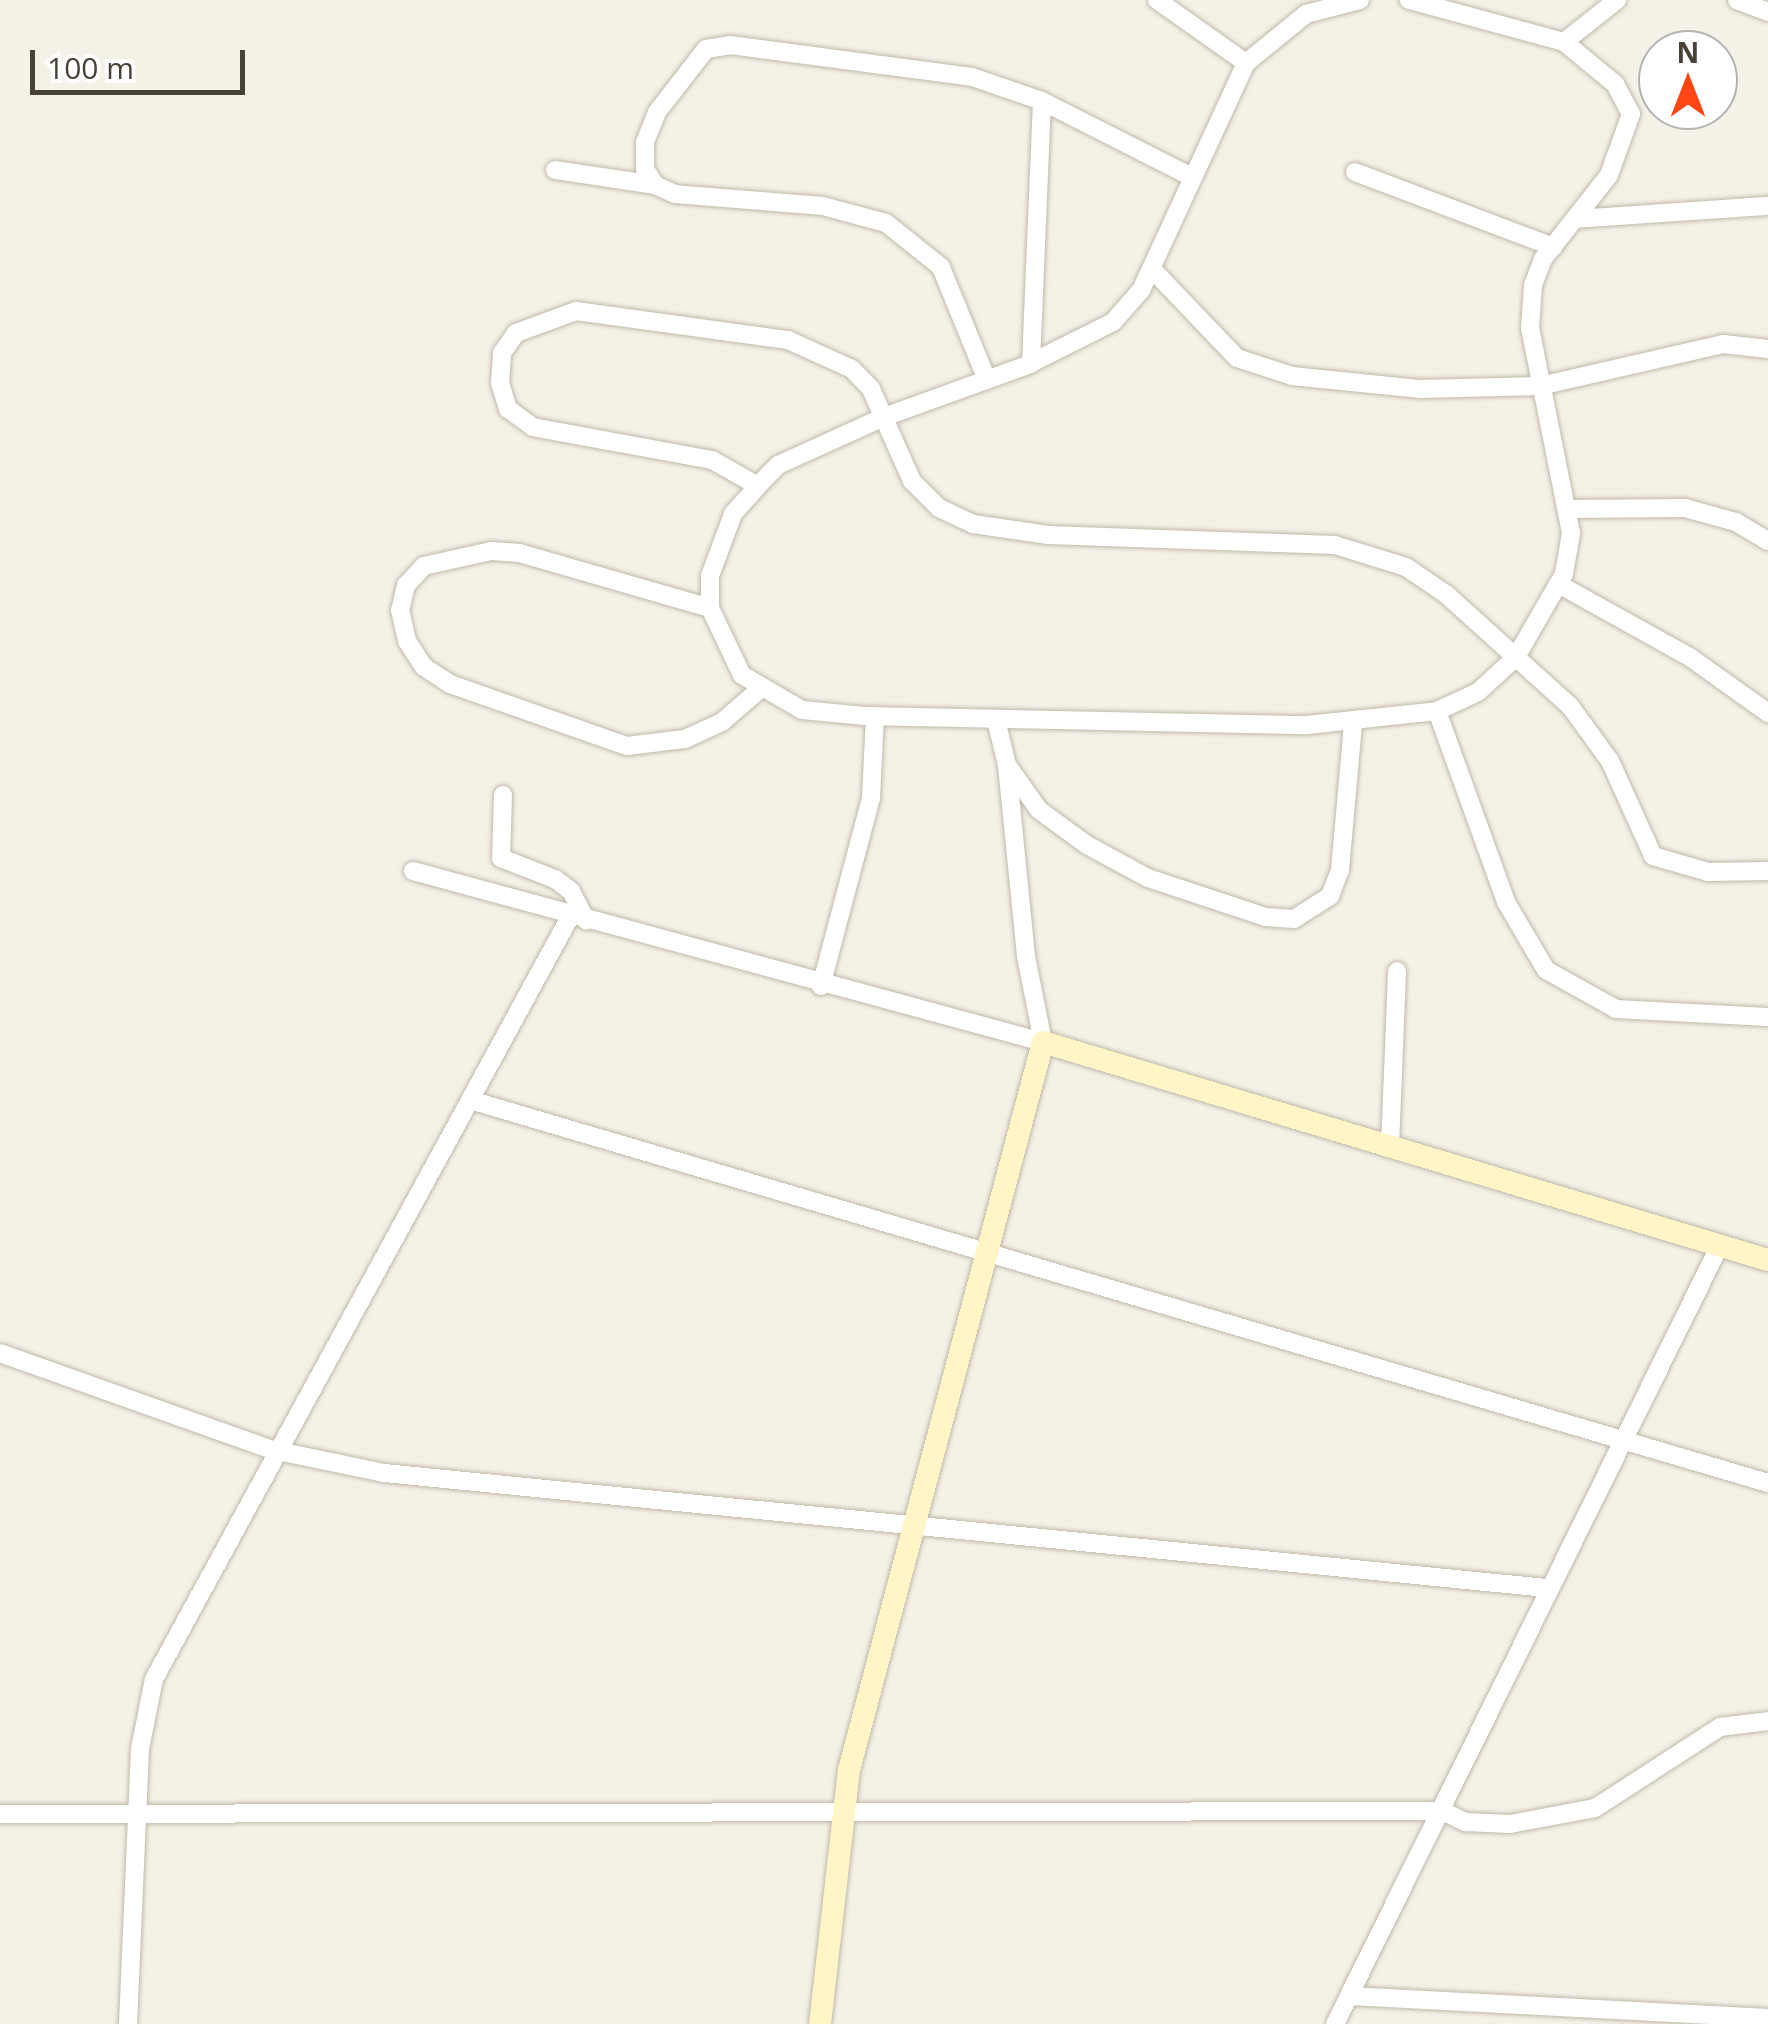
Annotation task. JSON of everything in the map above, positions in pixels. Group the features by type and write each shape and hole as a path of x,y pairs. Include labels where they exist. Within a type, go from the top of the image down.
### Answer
{"street":[{"path":"1157,0 1246,63"},
{"path":"1360,0 1338,1 1306,14 1246,63 1152,269 1113,322 1031,364 884,416 778,465 758,486 734,514 718,549 710,608 742,675 760,689 802,710 875,716 1353,723 1437,712 1478,692 1516,657 1560,585 1570,533 1530,328 1533,285 1553,247 1608,176 1631,114 1616,84 1564,42 1410,0"},
{"path":"1564,42 1617,0"},
{"path":"1737,0 1768,12"},
{"path":"655,185 645,169 645,142 656,112 706,49 730,45 972,77 1042,101 1192,177"},
{"path":"1031,364 1042,101"},
{"path":"555,170 655,185 675,194 823,206 886,224 941,267 987,380"},
{"path":"1354,172 1553,247"},
{"path":"1575,220 1768,206"},
{"path":"1152,269 1237,358 1257,367 1421,389 1540,386 1708,346 1768,349"},
{"path":"758,486 712,460 533,427 508,408 500,383 502,354 516,333 576,311 788,340 852,369 884,416 925,497 972,524 1048,536 1366,551 1406,567 1447,595 1516,657 1594,736 1653,856 1680,868 1768,871"},
{"path":"1567,509 1685,508 1736,522 1768,541"},
{"path":"710,608 535,557 490,551 424,566 406,584 400,610 407,641 424,667 450,684 627,746 685,739 722,722 760,689"},
{"path":"1560,585 1691,658 1768,713"},
{"path":"1437,712 1506,902 1546,970 1616,1009 1768,1016"},
{"path":"822,986 870,798 875,716"},
{"path":"820,2024 840,1815 912,1527 1043,1042 1026,956 1007,765 996,720"},
{"path":"1007,765 1038,810 1087,846 1148,878 1265,917 1294,919 1330,896 1340,870 1353,723"},
{"path":"128,2024 143,1713 154,1679 274,1450 470,1100 578,917 571,890 555,879 500,858 503,795"},
{"path":"413,871 822,986 1043,1042 1768,1260"},
{"path":"1390,1147 1397,971"},
{"path":"470,1100 1768,1484"},
{"path":"1336,2024 1443,1811 1546,1588 1720,1244"},
{"path":"0,1353 274,1450 384,1472 1546,1588"},
{"path":"0,1814 1443,1811 1465,1822 1510,1824 1595,1808 1720,1726 1768,1721"},
{"path":"1349,1996 1768,2018"},
{"path":"1582,2024 1590,2006"}]}
